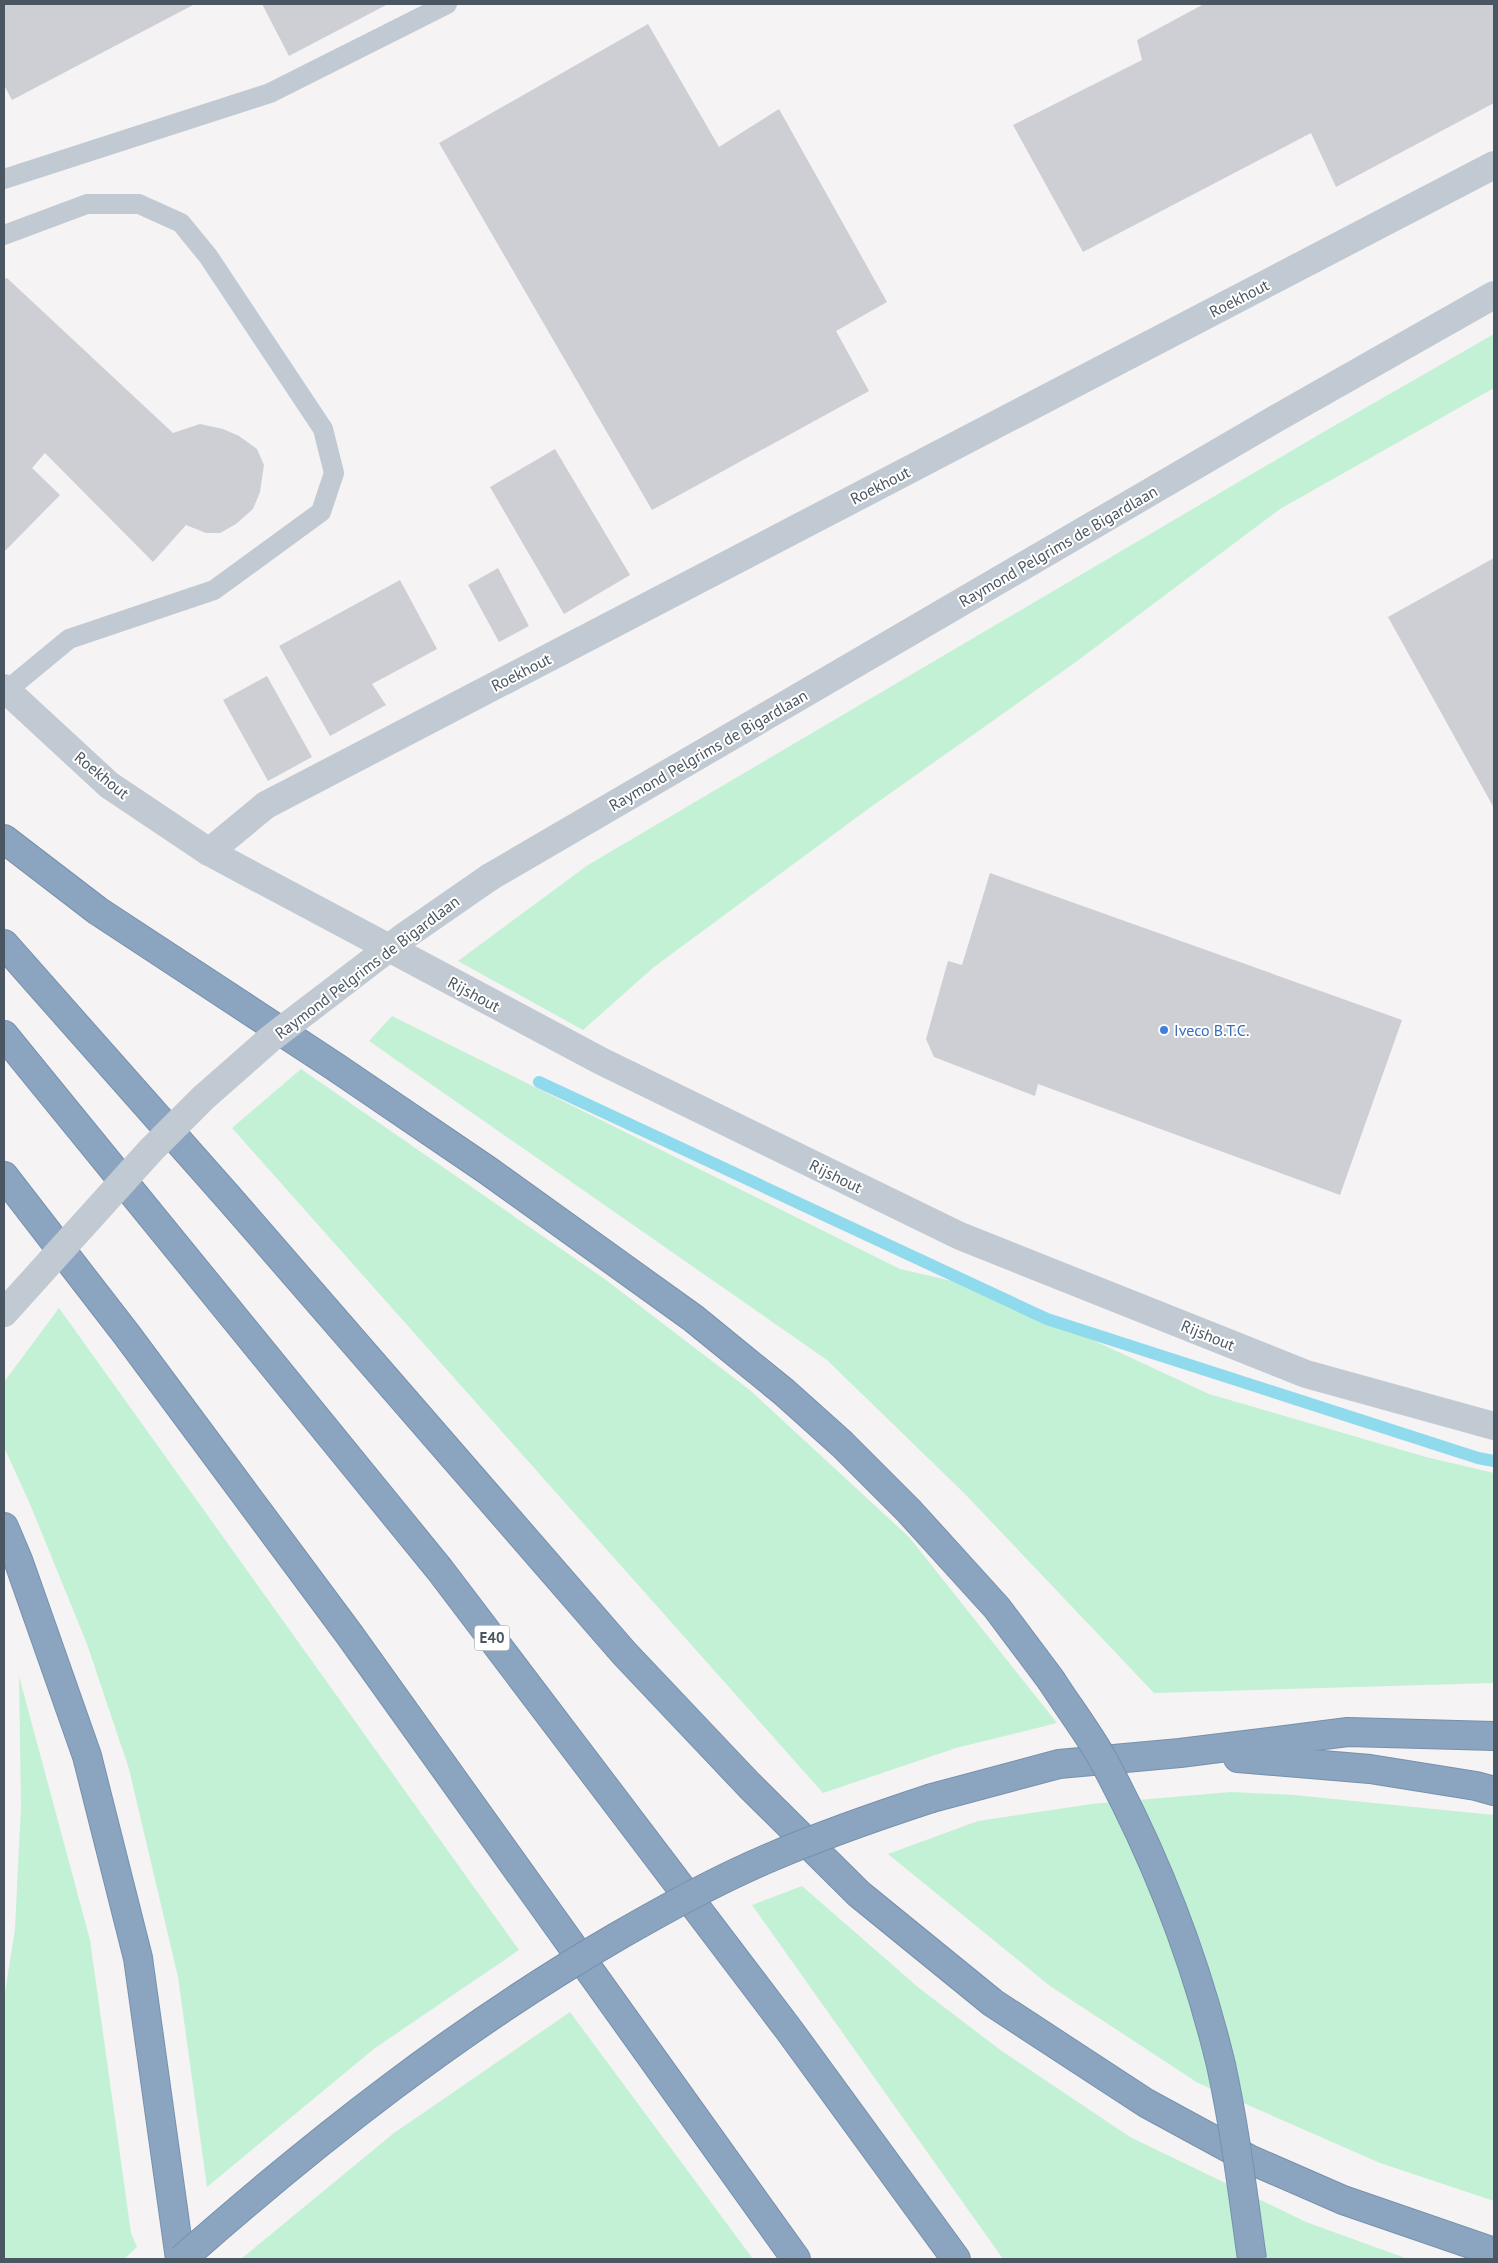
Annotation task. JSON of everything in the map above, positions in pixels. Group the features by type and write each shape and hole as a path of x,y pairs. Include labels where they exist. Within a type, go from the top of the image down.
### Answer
{"highway":[{"path":"4,839 98,911 455,1148 693,1318 784,1392 842,1444 909,1511 996,1608 1051,1680 1100,1754 1137,1826 1168,1895 1192,1964 1221,2065 1236,2146 1252,2259"},
{"path":"4,944 222,1190 624,1653 749,1785 859,1894 993,2002 1146,2104 1249,2160 1334,2197 1494,2252"},
{"name":"E40","path":"4,1035 440,1570 789,2030 956,2259"},
{"path":"4,1176 127,1335 349,1634 796,2259"},
{"path":"4,1527 18,1560 87,1756 138,1958 181,2259"},
{"path":"181,2259 264,2187 415,2068 560,1970 681,1900 768,1858 853,1824 932,1798 1059,1764 1180,1753 1348,1732 1494,1736"},
{"path":"1180,1753 1370,1769 1476,1786 1494,1791"}],"street":[{"name":"Roekhout","path":"5,689 110,785 208,852 266,804 1494,166"},
{"name":"Raymond Pelgrims de Bigardlaan","path":"4,1313 151,1150 203,1098 285,1027 402,938 490,877 1277,418 1494,295"},
{"name":"Rijshout","path":"208,852 601,1061 960,1236 1306,1374 1494,1426"}],"lane":[{"path":"4,179 270,93 447,4"},
{"path":"4,235 87,204 140,204 180,223 208,256 323,429 334,473 321,512 214,590 69,639 5,689"}],"green space":[{"path":"1494,334 1494,388 1280,509 1073,664 868,809 654,967 583,1030 458,961 588,865 1320,434"},
{"path":"392,1016 900,1269 978,1287 1209,1394 1426,1457 1494,1473 1494,1683 1154,1693 965,1494 827,1360 369,1041"},
{"path":"301,1069 606,1280 751,1391 909,1537 1057,1723 956,1748 823,1793 232,1128"},
{"path":"59,1308 519,1950 375,2048 207,2187 178,1977 129,1769 87,1644 30,1504 4,1447 4,1382"},
{"path":"19,1676 90,1940 131,2233 137,2247 124,2259 4,2259 4,1999 15,1929 21,1806"},
{"path":"1231,1792 1294,1795 1494,1815 1494,2201 1380,2163 1198,2083 1050,1986 888,1854 978,1821 1092,1804"},
{"path":"802,1886 919,1988 999,2049 1130,2137 1306,2222 1408,2259 1003,2259 752,1905"},
{"path":"570,2012 753,2259 241,2259 394,2133"}],"building":[{"path":"4,4 195,4 12,100 4,85"},
{"path":"262,4 388,4 289,56"},
{"path":"1204,4 1494,4 1494,103 1336,187 1311,133 1083,252 1013,125 1142,60 1137,40"},
{"path":"648,24 719,147 779,109 887,302 836,331 869,391 652,510 439,143"},
{"path":"7,278 173,433 200,424 223,429 239,436 257,449 264,465 260,492 253,509 236,524 220,533 206,533 186,525 153,562 45,453 32,468 60,495 4,552 4,279"},
{"path":"555,449 630,575 564,614 490,487"},
{"path":"1494,558 1494,808 1388,617"},
{"path":"498,568 529,626 499,642 468,585"},
{"path":"400,580 437,649 372,684 386,705 330,736 279,646"},
{"path":"267,676 312,757 268,781 223,700"},
{"name":"Iveco B.T.C.","path":"990,873 1402,1020 1340,1195 1038,1084 1035,1096 934,1057 926,1039 948,961 962,965"}],"waterway":[{"path":"539,1082 1047,1319 1478,1458 1494,1461"}],"place":[{"name":"Iveco B.T.C.","path":"1164,1030"}]}
